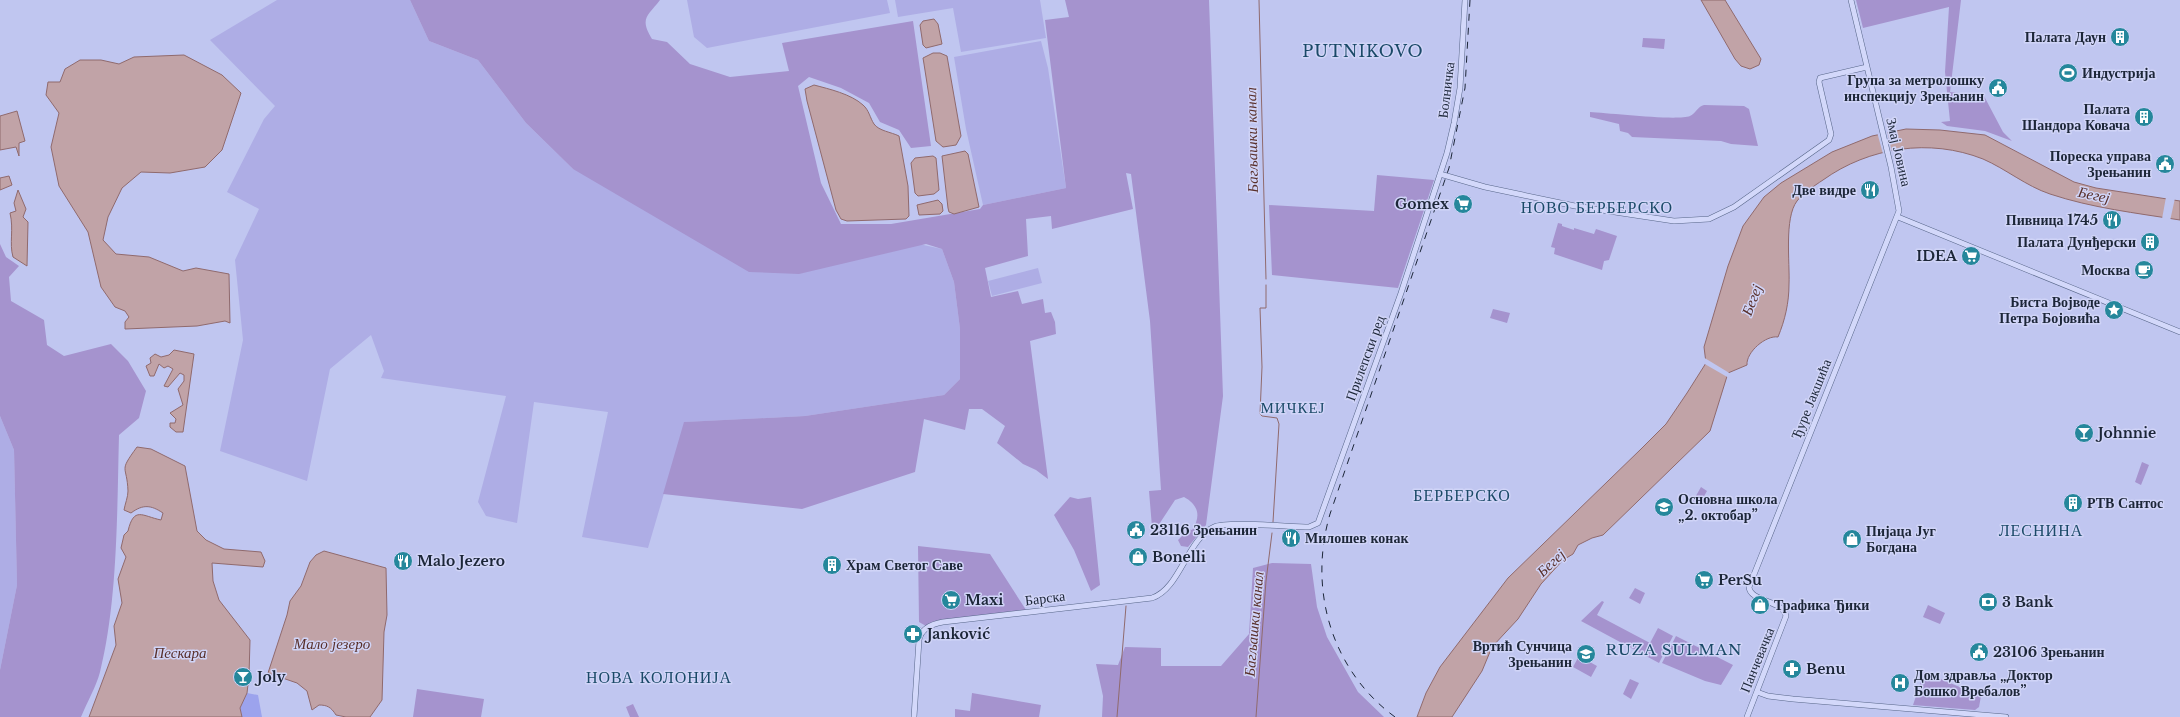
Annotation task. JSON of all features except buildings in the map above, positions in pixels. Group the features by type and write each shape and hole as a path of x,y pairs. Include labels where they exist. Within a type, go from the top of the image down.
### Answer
{"street":[{"name":"Болничка","path":"1438,181 1453,131 1460,88 1465,0"},
{"name":"Змај Јовина","path":"1851,0 1890,164 1899,208 1898,217"},
{"path":"1440,174 1485,187 1575,206 1674,221 1709,219 1734,207 1831,137 1819,79 1867,67"},
{"name":"Прилепски ред","path":"1166,588 1202,536 1213,528 1226,525 1314,526 1321,518 1389,327 1438,181"},
{"path":"1898,217 2180,332"},
{"name":"Ђуре Јакшића","path":"1785,612 1749,590 1749,587 1898,217"},
{"name":"Барска","path":"914,717 918,643 919,636 925,628 943,622 1152,598 1161,594 1166,588"},
{"name":"Панчевачка","path":"1747,717 1786,619 1785,612"},
{"path":"1757,692 1768,696 1794,699 2006,717"}],"shaded area":[{"path":"277,0 410,0 429,41 478,60 526,123 573,169 942,249 954,282 960,329 960,379 944,395 805,416 685,422 648,548 582,537 608,412 534,402 517,523 486,516 478,502 506,396 381,378 384,371 371,335 330,369 307,481 220,451 243,340 235,260 259,209 227,192 264,119 275,106 210,40"},
{"path":"410,0 660,0 649,14 646,22 648,32 652,39 667,42 690,64 730,77 789,71 782,43 913,21 931,146 911,148 899,130 880,122 869,103 841,88 809,77 798,86 821,183 841,224 891,224 980,209 983,205 1066,188 1045,20 1069,17 1065,0 1209,0 1223,396 1206,525 1188,547 1181,546 1178,540 1189,529 1192,530 1197,520 1197,512 1193,504 1184,497 1175,500 1156,529 1152,527 1149,491 1161,490 1150,321 1131,174 1126,173 1133,209 1052,229 1051,216 1026,219 1028,256 985,268 991,297 1018,291 1022,304 1043,299 1045,313 1051,312 1055,322 1056,334 1030,341 1048,479 1036,470 1023,464 997,443 1005,426 982,409 969,409 965,430 924,419 915,472 802,509 663,494 684,422 805,416 944,395 960,379 960,329 954,282 942,249 926,244 799,274 749,272 573,169 526,123 478,60 429,41"},
{"path":"687,0 887,0 890,13 707,48 694,37"},
{"path":"895,0 1040,0 1046,38 961,52 953,8 898,17"},
{"path":"1856,0 1961,0 1950,92 1984,96 2003,132 2012,141 1985,131 1947,126 1941,122 1950,121 1945,72 1949,7 1863,28"},
{"path":"1643,38 1665,39 1664,49 1642,47"},
{"path":"1041,41 1048,68 1066,188 983,205 966,129 954,57"},
{"path":"1704,105 1744,106 1749,109 1758,146 1731,144 1721,141 1632,137 1628,133 1620,131 1619,124 1590,117 1590,112 1672,118 1683,117 1690,116"},
{"path":"1377,175 1434,180 1398,288 1272,275 1269,205 1374,211"},
{"path":"1558,223 1574,230 1574,228 1594,234 1596,229 1617,236 1609,260 1604,261 1602,270 1554,254 1555,248 1551,247"},
{"path":"0,244 6,257 19,266 9,277 11,301 44,320 47,345 64,356 111,344 128,361 146,391 139,418 119,435 116,554 110,615 100,672 81,717 0,717 0,670 17,585 14,450 0,416"},
{"path":"1038,268 1042,283 992,296 988,281"},
{"path":"1493,309 1510,313 1507,323 1490,318"},
{"path":"0,416 14,450 17,585 0,670"},
{"path":"2142,462 2149,465 2141,485 2135,482"},
{"path":"1701,487 1707,491 1699,505 1693,501"},
{"path":"1070,497 1078,499 1091,497 1100,585 1091,591 1074,550 1054,515"},
{"path":"918,546 990,554 1026,610 926,626 919,622"},
{"path":"1272,563 1311,564 1317,607 1327,637 1358,692 1384,717 1102,717 1103,696 1096,664 1118,665 1125,647 1161,648 1161,666 1221,666 1249,634 1253,568"},
{"path":"1635,588 1645,593 1640,604 1629,598"},
{"path":"1602,601 1604,602 1597,615 1650,643 1658,628 1673,636 1659,663 1581,621"},
{"path":"1928,605 1945,613 1940,624 1923,617"},
{"path":"1676,636 1733,665 1721,685 1705,681 1662,663"},
{"path":"1579,656 1597,666 1591,677 1573,667"},
{"path":"1924,672 1981,696 1979,707 1975,710 1913,705"},
{"path":"1630,679 1639,683 1631,699 1623,694"},
{"path":"417,689 484,699 481,717 413,717"},
{"path":"972,693 1041,705 1039,717 955,717 955,709 970,711"},
{"path":"633,704 639,717 630,717 626,707"}],"sand":[{"path":"247,693 258,695 262,717 242,717 240,708"}],"water":[{"path":"1701,0 1725,0 1761,59 1759,65 1750,69 1741,66 1735,59"},
{"path":"934,19 938,24 942,44 926,48 923,45 920,25 923,21"},
{"path":"933,53 940,53 947,56 961,136 956,145 943,147 936,141 923,58"},
{"path":"184,55 222,75 241,93 222,150 205,167 170,173 141,172 122,188 108,217 103,240 116,254 149,257 183,271 196,268 229,274 230,323 225,321 197,326 125,329 125,322 129,317 125,311 115,307 101,287 88,232 59,186 51,147 59,113 46,95 48,82 60,82 65,69 80,60 101,60 119,64 134,57"},
{"path":"814,85 840,92 858,101 867,109 876,126 882,130 899,136 908,186 909,216 906,219 847,221 841,219 836,210 807,101 805,89"},
{"path":"17,111 25,141 19,143 19,156 16,147 0,150 0,116"},
{"name":"Бегеј","path":"1906,129 1940,130 1985,135 2074,182 2096,188 2180,201 2180,220 2114,210 2066,199 2041,191 1983,159 1942,149 1900,149 1880,153 1841,169 1823,180 1802,195 1797,201 1790,218 1788,241 1788,298 1785,318 1778,337 1768,339 1758,345 1750,355 1747,365 1728,373 1710,431 1603,535 1592,538 1578,545 1573,554 1563,560 1541,584 1518,619 1492,647 1482,671 1452,717 1417,717 1426,693 1440,667 1508,578 1666,424 1687,393 1706,363 1704,347 1728,266 1743,226 1764,197 1781,183 1832,152 1872,136"},
{"path":"965,151 968,154 979,207 954,214 949,212 948,208 942,156"},
{"path":"933,156 936,158 939,190 934,194 918,196 915,193 911,163 915,158"},
{"path":"9,176 12,185 0,190 0,178"},
{"path":"18,190 26,209 23,217 28,222 27,266 13,257 12,252 12,225 10,213 16,211 14,203"},
{"path":"938,200 942,204 943,211 940,214 919,215 917,205"},
{"path":"174,350 194,354 183,432 176,432 170,427 170,423 175,423 176,419 170,413 183,405 178,389 184,381 184,375 180,373 168,387 164,386 173,369 168,366 164,368 159,364 154,376 150,376 146,366 151,363 150,358 155,354 161,357 169,355"},
{"name":"Пескара","path":"137,447 151,449 185,466 197,531 206,540 224,549 261,552 265,561 263,567 212,563 213,581 219,600 250,640 247,693 240,708 242,717 89,717 116,645 114,626 122,603 118,579 126,557 121,548 124,535 128,531 130,523 136,515 144,515 161,520 163,513 151,507 139,508 131,513 124,510 128,496 125,469 127,461"},
{"name":"Мало језеро","path":"324,551 386,568 387,615 384,632 382,700 370,717 346,717 336,715 331,708 322,705 319,705 312,710 307,691 297,683 268,673 287,615 290,601 301,586 310,562 316,555"}],"pier":[{"path":"1887,130 1892,152 1883,154 1877,132"},
{"path":"2166,197 2175,198 2170,221 2162,219"},
{"path":"1703,357 1731,374 1729,378 1703,363"}],"waterway":[{"name":"Багљашки канал","path":"1259,0 1266,279"},
{"name":"Багљашки канал","path":"1266,285 1266,308 1260,308 1262,367 1260,414 1262,416 1277,418 1279,424 1273,522"},
{"name":"Багљашки канал","path":"1256,717 1266,581 1272,533"},
{"name":"Багљашки канал","path":"1117,717 1126,606"}],"railway":[{"path":"1395,717 1373,698 1355,676 1341,652 1330,626 1324,599 1322,571 1324,542 1330,514 1449,168 1465,88 1470,0"}],"place":[{"name":"Палата Даун","path":"2120,37"},
{"name":"Индустрија","path":"2068,73"},
{"name":"Група за метролошку инспекцију Зрењанин","path":"1998,88"},
{"name":"Палата Шандора Ковача","path":"2144,117"},
{"name":"Пореска управа Зрењанин","path":"2165,164"},
{"name":"Две видре","path":"1870,190"},
{"name":"Gomex","path":"1463,204"},
{"name":"Пивница 1745","path":"2112,220"},
{"name":"Палата Дунђерски","path":"2150,242"},
{"name":"IDEA","path":"1971,256"},
{"name":"Москва","path":"2144,270"},
{"name":"Биста Војводе Петра Бојовића","path":"2114,310"},
{"name":"Johnnie","path":"2084,433"},
{"name":"РТВ Сантос","path":"2073,503"},
{"name":"Основна школа „2. октобар”","path":"1664,507"},
{"name":"23116 Зрењанин","path":"1136,530"},
{"name":"Милошев конак","path":"1291,538"},
{"name":"Пијаца Југ Богдана","path":"1852,539"},
{"name":"Bonelli","path":"1138,557"},
{"name":"Malo Jezero","path":"403,561"},
{"name":"Храм Светог Саве","path":"832,565"},
{"name":"PerSu","path":"1704,580"},
{"name":"Maxi","path":"951,600"},
{"name":"3 Bank","path":"1988,602"},
{"name":"Трафика Ђики","path":"1760,605"},
{"name":"Janković","path":"913,634"},
{"name":"23106 Зрењанин","path":"1979,652"},
{"name":"Вртић Сунчица Зрењанин","path":"1586,654"},
{"name":"Benu","path":"1792,669"},
{"name":"Joly","path":"243,677"},
{"name":"Дом здравља „Доктор Бошко Вребалов”","path":"1900,683"}],"district":[{"name":"PUTNIKOVO","path":"1363,51"},
{"name":"НОВО БЕРБЕРСКО","path":"1597,207"},
{"name":"МИЧКЕЈ","path":"1293,408"},
{"name":"БЕРБЕРСКО","path":"1462,495"},
{"name":"ЛЕСНИНА","path":"2041,530"},
{"name":"RUZA SULMAN","path":"1674,650"},
{"name":"НОВА КОЛОНИЈА","path":"659,677"}]}
